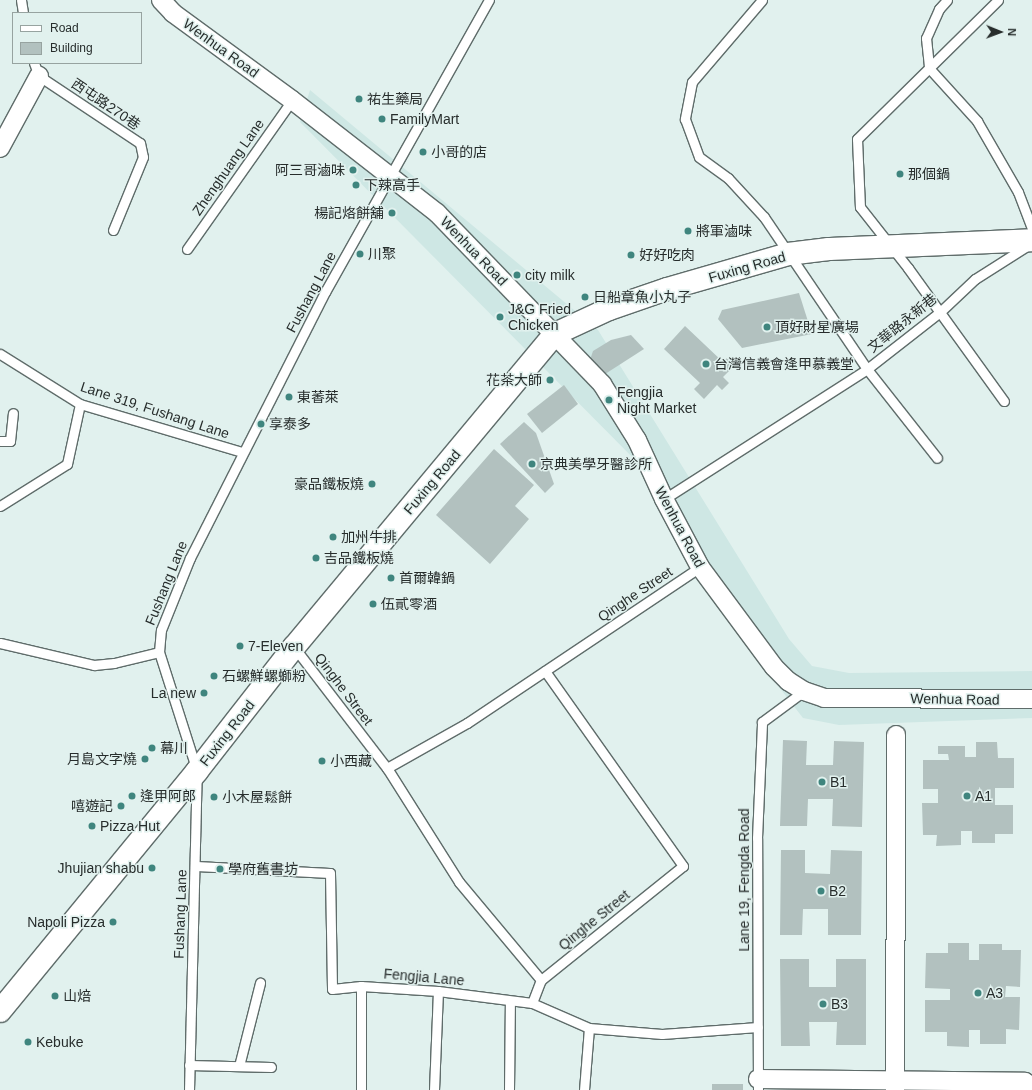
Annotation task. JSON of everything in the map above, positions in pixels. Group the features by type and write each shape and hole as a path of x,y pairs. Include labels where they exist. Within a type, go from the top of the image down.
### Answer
{"street":[{"name":"Wenhua Road","path":"162,0 174,13 292,100 437,212 602,384 637,440 664,499 700,567 774,667 804,691 824,698 1032,699"},
{"path":"0,148 36,69"},
{"name":"Fuxing Road","path":"0,1011 197,771 294,647 555,334 609,309 667,289 788,254 830,249 888,246 1032,242"},
{"path":"895,1085 896,735"},
{"path":"758,1084 895,1085 1025,1082 1025,1090"}],"lane":[{"path":"21,0 23,12"},
{"name":"Fushang Lane","path":"189,1090 196,866 197,771 159,652 161,630 190,558 242,452 325,292 391,177 489,0"},
{"path":"762,0 692,82 685,119 699,157 728,178 764,217 867,369 937,458"},
{"path":"947,0 939,9 926,38 930,68 977,120 1018,192 1032,229"},
{"path":"998,0 857,139 860,207 888,246 940,312 1004,401"},
{"name":"西屯路270巷","path":"36,69 140,143 143,157 113,230"},
{"name":"Zhenghuang Lane","path":"187,249 292,100"},
{"name":"文華路永新巷","path":"664,499 867,369 940,312 975,279 1032,242"},
{"name":"Lane 319, Fushang Lane","path":"0,354 80,404 242,452"},
{"path":"0,506 67,464 80,404"},
{"path":"0,441 10,441 13,413"},
{"name":"Qinghe Street","path":"386,768 467,723 700,567"},
{"path":"0,643 94,665 159,652"},
{"name":"Qinghe Street","path":"294,647 386,768 460,882 541,980 683,866 545,671"},
{"name":"Lane 19, Fengda Road","path":"758,1084 757,838 762,722 804,691"},
{"name":"Fengjia Lane","path":"196,866 330,873 332,989 361,986 438,991 532,1003 589,1028 662,1034 758,1027"},
{"path":"532,1003 541,980"},
{"path":"239,1066 260,983"},
{"path":"361,986 361,1090"},
{"path":"434,1090 438,991"},
{"path":"508,1090 510,1001"},
{"path":"584,1090 589,1028"},
{"path":"189,1065 271,1067"}],"shaded area":[{"name":"Fengjia Night Market","path":"310,90 598,330 789,639 812,666 849,673 1032,671 1032,718 839,725 803,718 710,598 646,471 300,122"}],"building":[{"name":"頂好財星廣場","path":"799,293 812,334 742,348 718,319 722,310"},
{"name":"台灣信義會逢甲慕義堂","path":"685,326 723,362 727,358 735,365 723,377 729,383 722,390 717,385 704,399 694,389 700,383 664,349"},
{"path":"631,335 644,349 602,376 590,360 593,351 611,340"},
{"path":"564,385 578,404 542,433 527,414"},
{"name":"京典美學牙醫診所","path":"524,422 536,433 554,484 545,493 500,444"},
{"path":"494,449 534,485 515,506 529,519 490,564 436,515"},
{"name":"B1","path":"783,740 807,741 806,765 833,765 834,741 864,742 862,827 832,826 833,799 808,799 807,826 780,826"},
{"name":"A1","path":"976,742 997,742 998,758 1014,758 1014,788 995,788 995,805 1013,805 1013,834 995,834 995,843 972,843 972,831 961,831 961,845 936,846 937,835 923,835 922,803 938,803 938,789 923,789 923,760 949,760 948,754 938,754 938,746 965,746 965,757 976,757"},
{"name":"B2","path":"781,850 805,850 805,873 830,874 831,850 862,851 861,935 828,935 828,909 803,909 802,935 780,935"},
{"name":"A3","path":"948,943 969,943 969,960 979,960 979,944 1002,944 1002,950 1021,950 1020,987 1006,986 1005,997 1020,997 1019,1030 1006,1029 1006,1044 980,1044 980,1030 969,1030 969,1047 947,1046 947,1032 925,1032 925,1000 950,1000 950,989 925,988 926,953 948,953"},
{"name":"B3","path":"780,959 809,959 809,987 836,987 836,959 866,959 866,1045 836,1045 837,1022 809,1022 810,1046 781,1046"},
{"path":"712,1084 743,1084 743,1090 712,1090"}],"place":[{"name":"祐生藥局","path":"359,99"},
{"name":"FamilyMart","path":"382,119"},
{"name":"小哥的店","path":"423,152"},
{"name":"阿三哥滷味","path":"353,170"},
{"name":"那個鍋","path":"900,174"},
{"name":"下辣高手","path":"356,185"},
{"name":"楊記烙餅舖","path":"392,213"},
{"name":"將軍滷味","path":"688,231"},
{"name":"川聚","path":"360,254"},
{"name":"好好吃肉","path":"631,255"},
{"name":"city milk","path":"517,275"},
{"name":"日船章魚小丸子","path":"585,297"},
{"name":"J&G Fried Chicken","path":"500,317"},
{"name":"頂好財星廣場","path":"767,327"},
{"name":"台灣信義會逢甲慕義堂","path":"706,364"},
{"name":"花茶大師","path":"550,380"},
{"name":"東萫萊","path":"289,397"},
{"name":"Fengjia Night Market","path":"609,400"},
{"name":"享泰多","path":"261,424"},
{"name":"京典美學牙醫診所","path":"532,464"},
{"name":"豪品鐵板燒","path":"372,484"},
{"name":"加州牛排","path":"333,537"},
{"name":"吉品鐵板燒","path":"316,558"},
{"name":"首爾韓鍋","path":"391,578"},
{"name":"伍貳零酒","path":"373,604"},
{"name":"7-Eleven","path":"240,646"},
{"name":"石螺鮮螺螄粉","path":"214,676"},
{"name":"La new","path":"204,693"},
{"name":"幕川","path":"152,748"},
{"name":"月島文字燒","path":"145,759"},
{"name":"小西藏","path":"322,761"},
{"name":"B1","path":"822,782"},
{"name":"逢甲阿郎","path":"132,796"},
{"name":"A1","path":"967,796"},
{"name":"小木屋鬆餅","path":"214,797"},
{"name":"嘻遊記","path":"121,806"},
{"name":"Pizza Hut","path":"92,826"},
{"name":"Jhujian shabu","path":"152,868"},
{"name":"學府舊書坊","path":"220,869"},
{"name":"B2","path":"821,891"},
{"name":"Napoli Pizza","path":"113,922"},
{"name":"A3","path":"978,993"},
{"name":"山焙","path":"55,996"},
{"name":"B3","path":"823,1004"},
{"name":"Kebuke","path":"28,1042"}]}
